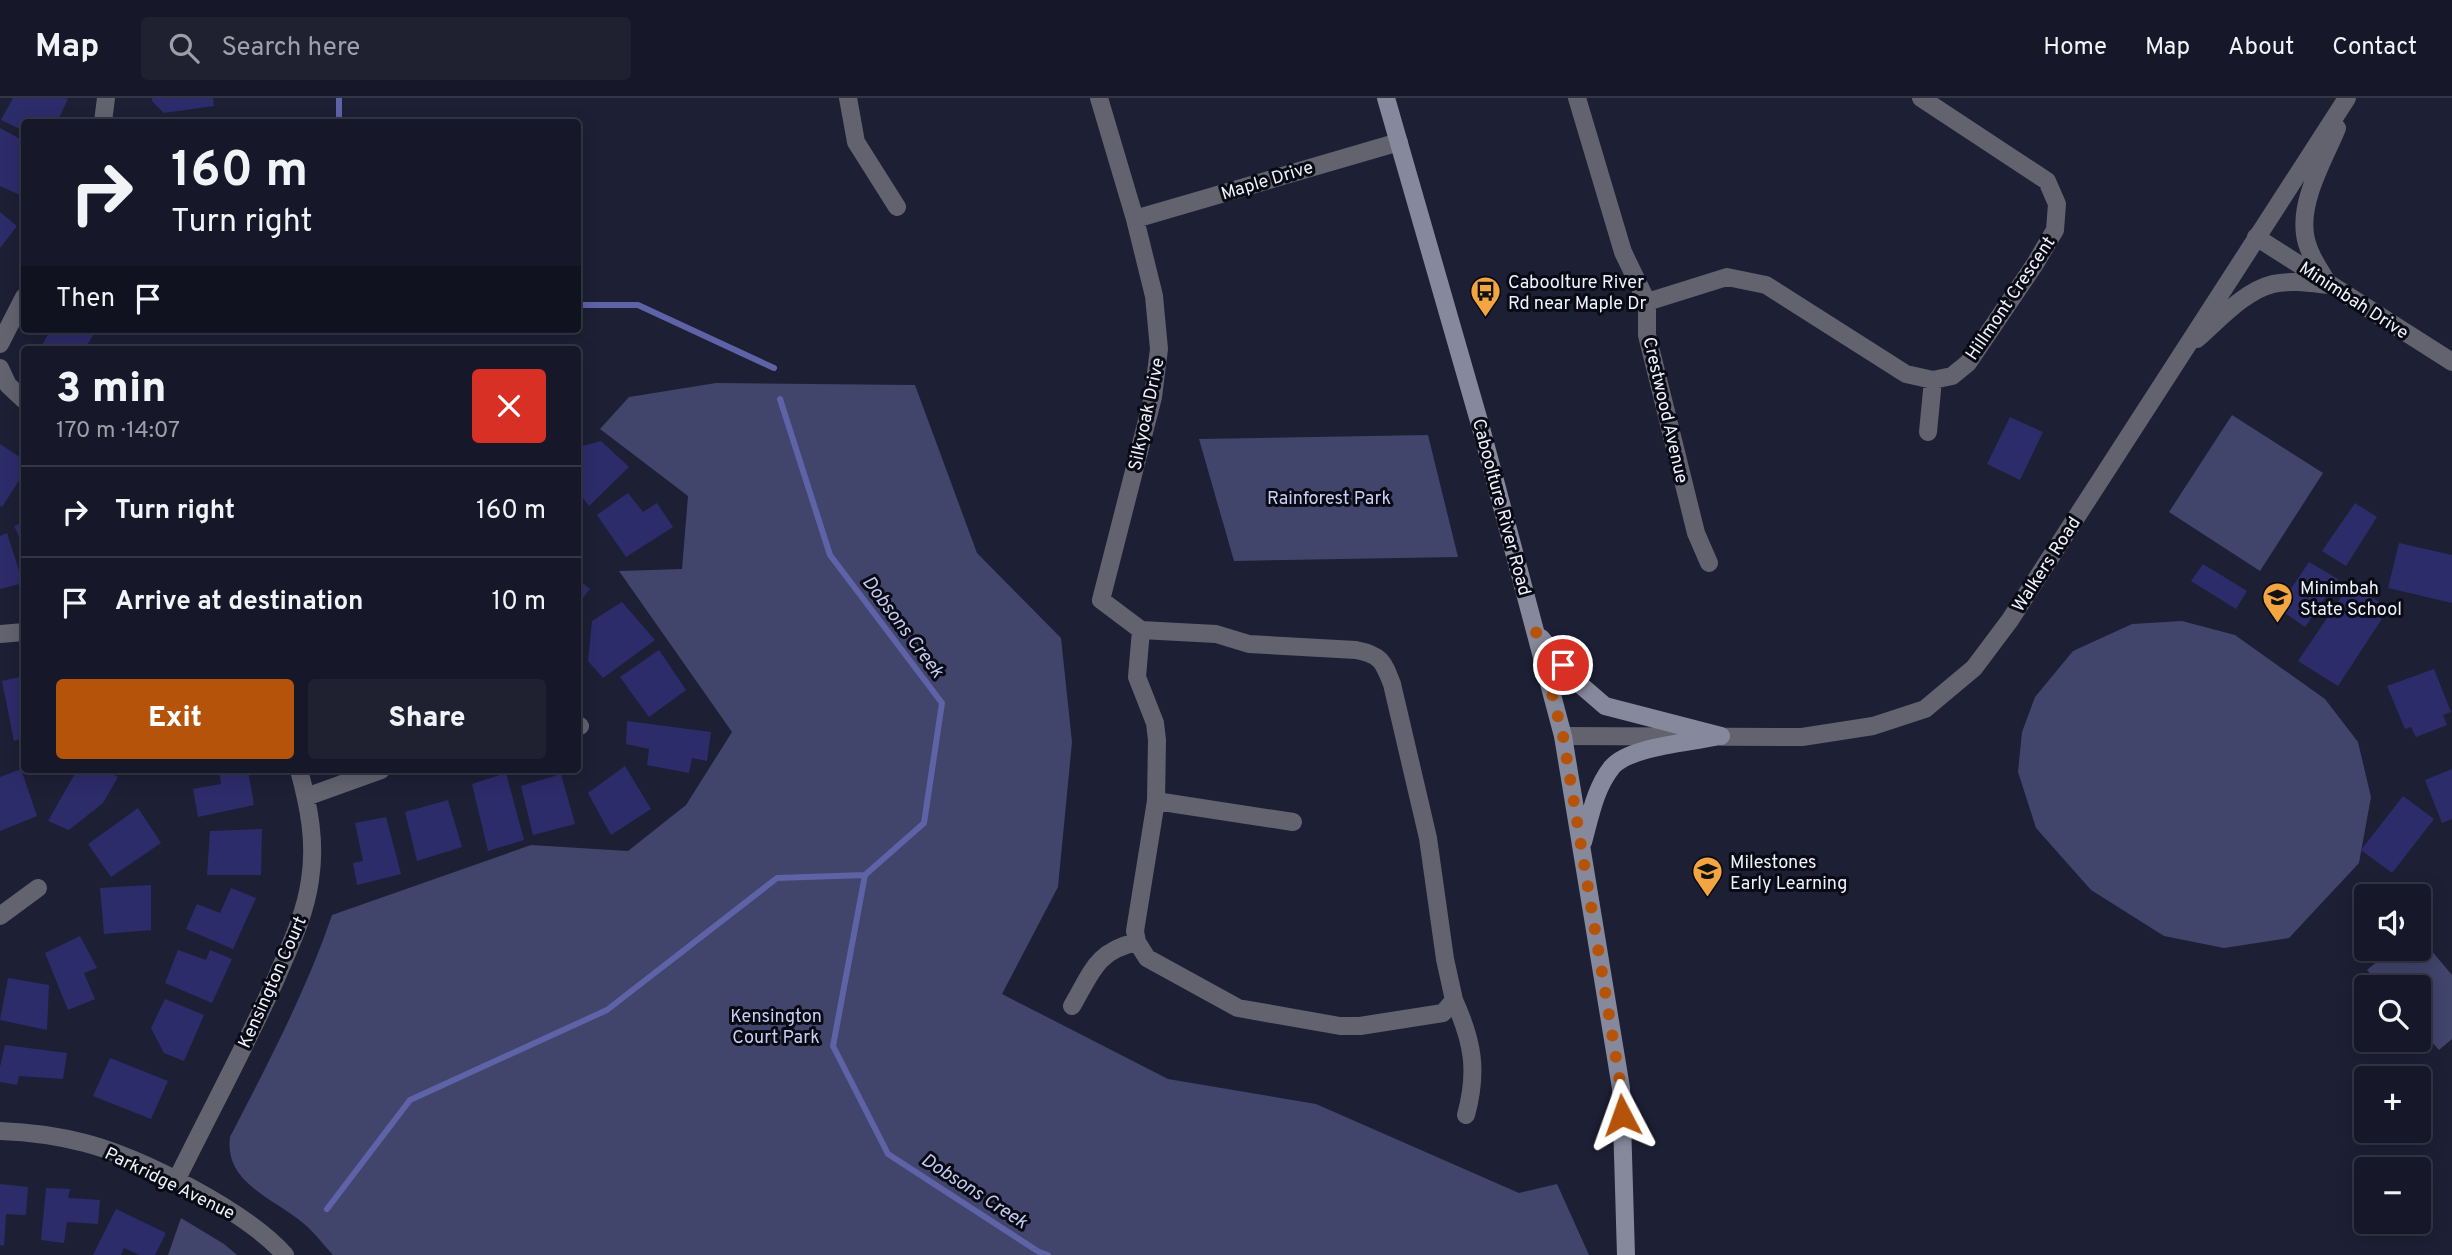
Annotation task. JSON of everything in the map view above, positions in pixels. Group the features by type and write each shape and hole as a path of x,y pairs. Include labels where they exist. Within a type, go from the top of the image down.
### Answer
{"main road":[{"name":"Caboolture River Road","path":"1386,98 1563,736 1621,1088 1626,1255"},
{"path":"1536,632 1576,681 1605,706 1721,736"},
{"path":"1581,849 1597,794 1613,765 1633,754 1721,736"}],"street":[{"path":"103,119 106,98"},
{"path":"848,98 856,142 897,207"},
{"name":"Silkyoak Drive","path":"1099,98 1135,219 1154,296 1159,349 1153,397 1101,600 1140,630"},
{"name":"Crestwood Avenue","path":"1577,98 1623,252 1647,302 1647,335 1696,533 1709,563"},
{"name":"Hillmont Crescent","path":"1921,98 2047,181 2057,204 2055,230 1968,363 1952,376 1933,380"},
{"path":"2329,285 2309,249 2305,236 2305,219 2310,194 2348,98"},
{"name":"Walkers Road","path":"1563,736 1802,737 1873,726 1925,709 1974,668 2010,620 2348,98"},
{"name":"Maple Drive","path":"1135,219 1399,142"},
{"name":"Minimbah Drive","path":"2256,237 2452,362"},
{"path":"1647,302 1727,277 1766,285 1906,374 1933,380 1928,432"},
{"path":"2183,350 2246,297 2260,289 2289,282 2329,285"},
{"path":"0,344 21,304"},
{"path":"0,368 8,385 21,397"},
{"path":"1454,1000 1443,1013 1360,1026 1340,1026 1238,1008 1147,958 1137,942 1135,931 1156,801 1157,740 1155,723 1138,677 1140,630 1216,634 1249,644 1356,650 1373,654 1382,661 1392,684 1428,838 1445,959 1454,1000 1464,1022 1473,1060 1473,1089 1466,1115"},
{"path":"0,634 21,632"},
{"name":"Kensington Court","path":"176,1181 251,1033 303,911 313,853 311,825 300,773"},
{"path":"306,797 373,773"},
{"path":"1156,801 1293,822"},
{"path":"0,916 38,888"},
{"path":"1072,1006 1103,955 1124,944 1137,942"},
{"name":"Parkridge Avenue","path":"0,1131 45,1135 86,1143 130,1159 222,1205 253,1225 285,1255"}],"green space":[{"name":"Kensington Court Park","path":"716,383 915,385 977,553 1061,638 1072,742 1058,887 1002,994 1168,1079 1316,1104 1519,1193 1557,1184 1589,1255 333,1255 303,1223 253,1188 235,1166 230,1153 230,1137 298,1000 332,915 531,845 628,851 686,805 732,732 619,571 682,569 688,496 600,429 629,397"},
{"path":"2232,415 2323,473 2260,571 2169,512"},
{"name":"Rainforest Park","path":"1428,435 1458,557 1234,561 1199,439"},
{"path":"2182,621 2235,635 2325,699 2358,742 2371,797 2359,863 2289,938 2224,948 2164,936 2091,890 2036,828 2018,772 2022,732 2035,697 2073,651 2132,624"},
{"path":"2431,950 2452,975 2452,1039 2439,1050 2431,1041 2431,975 2371,975 2367,970 2378,961 2431,961"},
{"path":"181,1218 224,1244 237,1255 168,1255"}],"building":[{"path":"13,98 68,99 58,119 21,119 21,130 1,120"},
{"path":"152,98 213,98 214,106 164,113"},
{"path":"0,128 21,139 21,196 0,186"},
{"path":"0,212 17,226 0,248"},
{"path":"49,333 95,333 86,346 42,345"},
{"path":"2010,417 2043,432 2020,480 1987,464"},
{"path":"601,441 629,467 589,506 581,496 582,446"},
{"path":"0,444 21,458 21,478 2,507"},
{"path":"628,493 643,512 657,503 673,527 626,557 597,515"},
{"path":"2355,503 2377,517 2346,566 2322,551"},
{"path":"21,523 21,541 14,526"},
{"path":"7,533 21,584 0,589 0,536"},
{"path":"2399,543 2452,555 2452,603 2388,588"},
{"path":"2309,562 2338,579 2305,627 2278,608"},
{"path":"2203,564 2247,591 2236,609 2191,581"},
{"path":"581,582 590,589 581,600"},
{"path":"2350,584 2389,608 2338,686 2298,661"},
{"path":"622,602 655,640 603,678 588,661 592,621"},
{"path":"659,650 686,690 649,717 620,677"},
{"path":"2434,669 2451,712 2443,715 2447,725 2416,737 2411,727 2405,729 2387,686"},
{"path":"21,677 21,739 14,741 2,681"},
{"path":"627,721 711,732 707,761 692,758 689,773 647,765 649,749 626,744"},
{"path":"625,766 651,809 611,835 588,793"},
{"path":"21,769 37,816 0,831 0,777"},
{"path":"2452,769 2452,819 2442,823 2425,780"},
{"path":"75,773 111,773 118,777 103,803 69,830 48,821"},
{"path":"219,773 249,773 254,805 198,817 193,789 221,784"},
{"path":"506,773 524,840 488,851 472,784"},
{"path":"561,774 575,824 533,835 521,786"},
{"path":"2403,796 2434,819 2392,873 2361,850"},
{"path":"448,800 462,847 417,861 405,812"},
{"path":"138,808 161,843 111,877 88,844"},
{"path":"386,817 401,874 357,885 353,863 363,861 355,823"},
{"path":"262,829 261,875 207,875 210,831"},
{"path":"151,885 151,930 104,934 100,888"},
{"path":"231,888 256,898 233,949 186,929 197,904 220,913"},
{"path":"80,936 97,968 84,973 95,999 68,1010 45,953"},
{"path":"178,950 206,960 210,950 232,959 212,1003 165,983"},
{"path":"8,978 49,985 47,1030 0,1020"},
{"path":"165,999 204,1015 184,1061 164,1053 151,1028"},
{"path":"5,1045 67,1053 63,1079 19,1076 17,1085 0,1082"},
{"path":"110,1058 168,1081 151,1119 93,1096"},
{"path":"0,1184 28,1187 26,1215 6,1214 4,1246 0,1245"},
{"path":"46,1188 70,1189 68,1198 100,1200 98,1224 67,1222 64,1243 41,1240"},
{"path":"116,1209 166,1233 155,1255 140,1255 124,1248 121,1255 93,1255"}],"waterway":[{"name":"Dobsons Creek","path":"339,98 339,119"},
{"name":"Dobsons Creek","path":"581,305 638,305 774,368"},
{"name":"Dobsons Creek","path":"780,399 830,555 942,703 924,823 865,875 833,1046 888,1154 1039,1252 1048,1255"},
{"path":"327,1209 410,1100 607,1010 777,878 865,875"}],"place":[{"name":"Caboolture River Rd near Maple Dr","path":"1485,319"},
{"name":"Minimbah State School","path":"2277,625"},
{"name":"Milestones Early Learning","path":"1707,899"}],"route":[{"path":"1563,665 1536,632 1563,736 1621,1088 1622,1115"}]}
